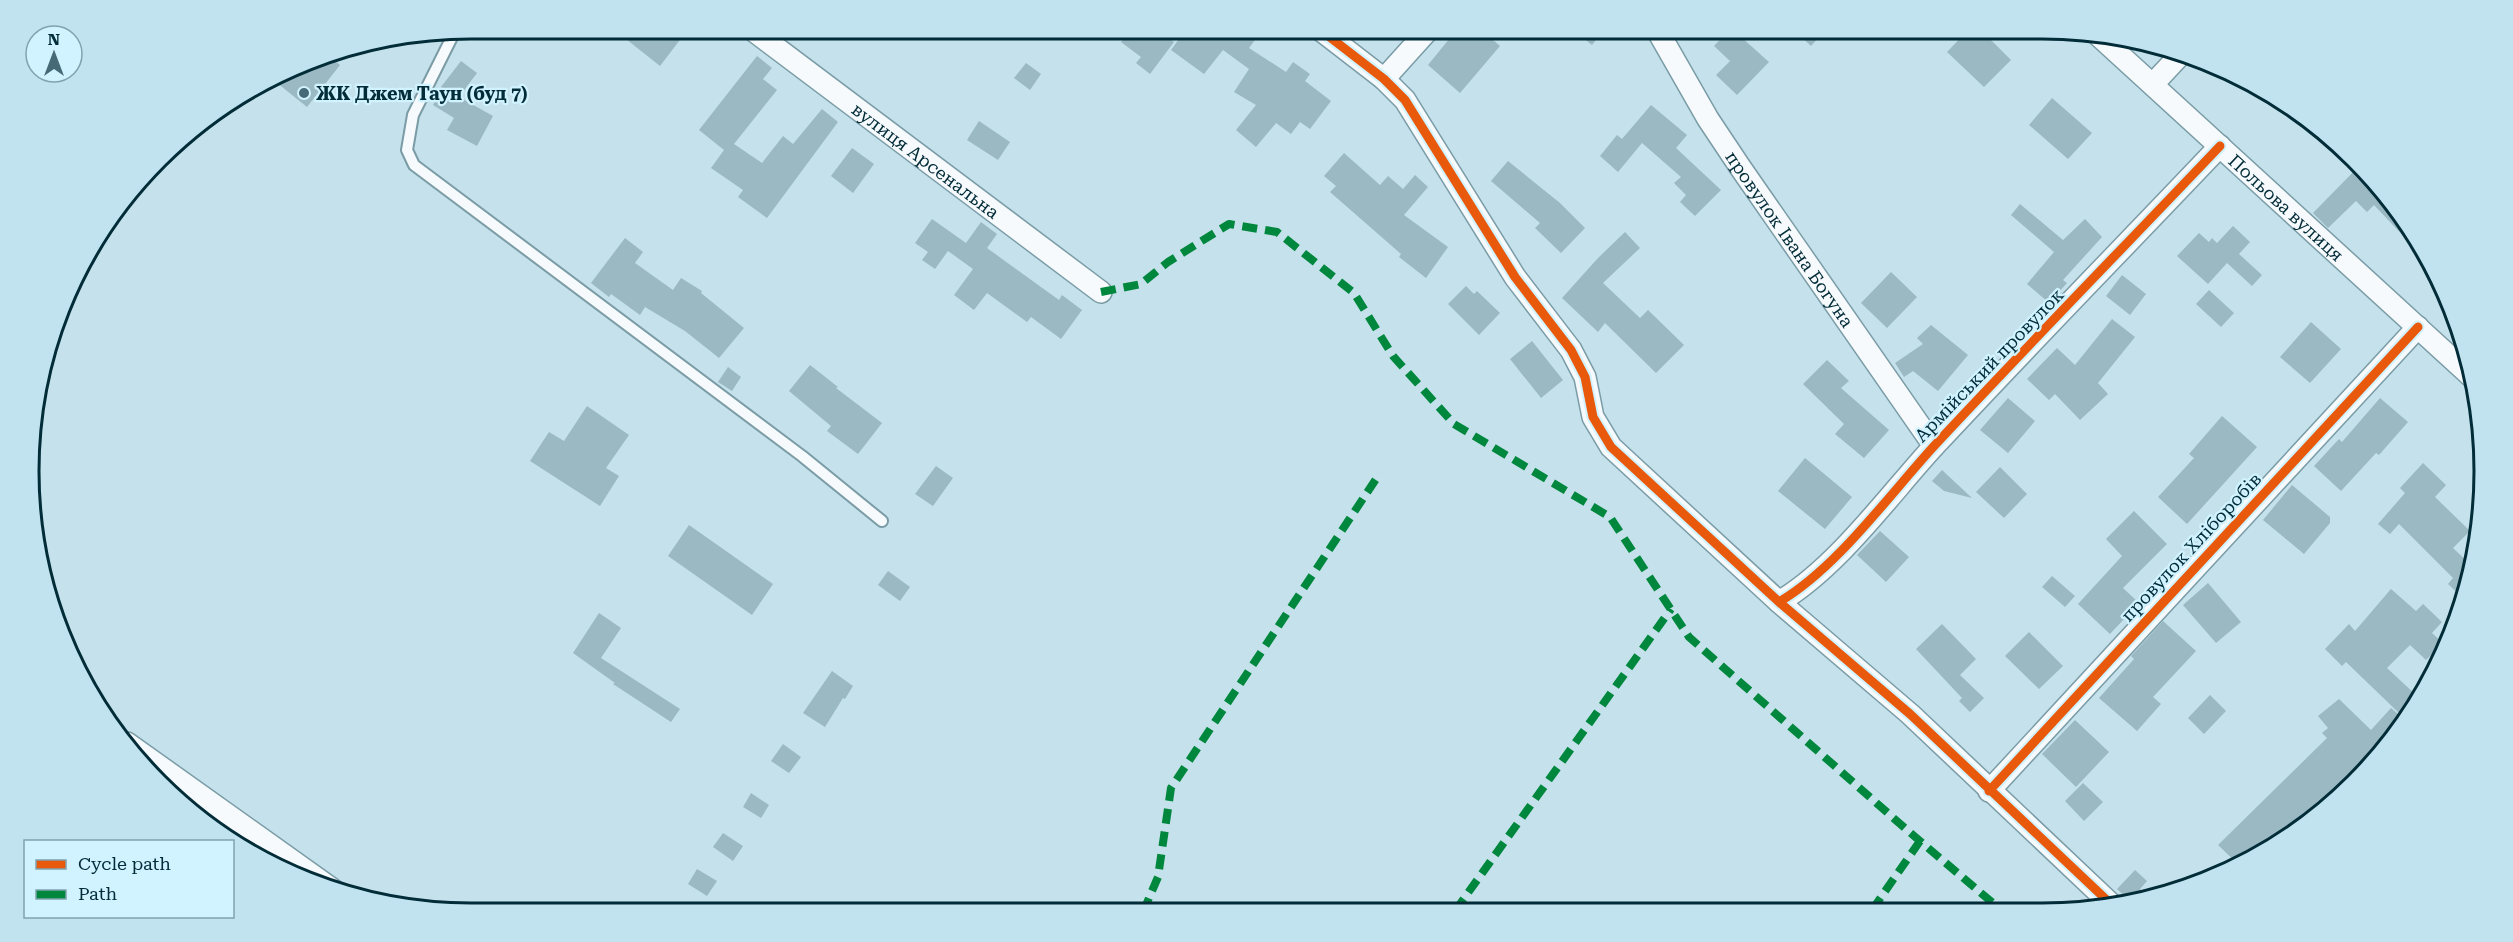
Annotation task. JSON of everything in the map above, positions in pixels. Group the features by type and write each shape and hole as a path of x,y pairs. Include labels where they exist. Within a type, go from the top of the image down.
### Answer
{"street":[{"name":"вулиця Арсенальна","path":"765,39 1101,292"},
{"path":"1332,39 1384,79 1405,100 1515,277 1571,350 1585,376 1593,417 1611,447 1779,602 1910,714 2104,898"},
{"path":"1384,79 1420,39"},
{"name":"провулок Івана Богуна","path":"1662,39 1708,119 1740,167 1934,446"},
{"name":"Польова вулиця","path":"2108,44 2461,367"},
{"path":"2152,84 2175,60"},
{"name":"Армійський провулок","path":"1779,602 1798,591 1822,569 1934,446 2220,146"},
{"name":"провулок Хліборобів","path":"1989,791 2418,327"},
{"path":"148,758 304,869"}],"lane":[{"path":"451,40 412,115 407,150 414,165 802,456 882,521"}],"building":[{"path":"626,39 681,39 660,66"},
{"path":"1123,39 1170,39 1174,42 1150,74 1136,63 1141,57 1121,42"},
{"path":"1179,39 1256,39 1249,48 1286,72 1293,62 1310,74 1305,81 1331,101 1310,129 1300,122 1291,134 1276,123 1256,147 1236,130 1256,105 1234,92 1249,69 1223,50 1204,74 1171,50"},
{"path":"1449,39 1492,39 1500,46 1460,93 1428,65"},
{"path":"1585,39 1597,39 1592,45"},
{"path":"1721,39 1743,39 1769,62 1737,95 1716,75 1730,61 1714,46"},
{"path":"1804,39 1817,39 1811,46"},
{"path":"1959,39 1990,39 2011,60 1984,87 1947,52"},
{"path":"757,56 772,68 763,79 777,90 734,144 762,163 783,136 793,144 822,109 838,122 767,218 738,197 743,190 711,168 724,150 699,130"},
{"name":"ЖК Джем Таун (буд 7)","path":"335,61 340,65 307,107 279,84"},
{"path":"461,61 477,73 459,97 493,116 477,146 447,130 454,118 433,105 443,89 441,87"},
{"path":"1026,63 1041,74 1030,90 1014,78"},
{"path":"2052,98 2092,133 2068,159 2029,125"},
{"path":"1651,105 1687,135 1676,148 1721,190 1695,216 1680,202 1686,195 1674,183 1681,177 1642,143 1618,172 1600,156 1617,135 1622,139"},
{"path":"979,121 1010,142 998,160 967,140"},
{"path":"852,148 874,164 853,193 831,176"},
{"path":"1344,153 1380,185 1388,176 1403,189 1415,175 1428,187 1404,215 1448,247 1426,278 1399,257 1401,254 1330,192 1336,186 1324,176"},
{"path":"1508,161 1560,203 1585,228 1561,253 1535,228 1540,223 1491,181"},
{"path":"2353,172 2385,208 2406,239 2374,205 2367,212 2356,201 2328,228 2313,213"},
{"path":"2020,204 2063,240 2085,219 2102,237 2063,280 2067,283 2049,303 2027,284 2054,252 2011,215"},
{"path":"932,219 966,243 981,222 997,234 987,248 1059,300 1062,295 1082,310 1061,339 1031,317 1027,322 987,293 974,310 954,295 973,269 948,251 935,269 922,260 928,252 915,243"},
{"path":"2233,226 2250,242 2239,254 2262,275 2252,286 2227,263 2208,284 2177,256 2199,233 2209,242 2212,238 2217,243"},
{"path":"1625,232 1640,248 1603,283 1640,318 1648,310 1684,345 1656,373 1605,323 1598,332 1562,298"},
{"path":"625,238 643,252 635,263 673,290 681,278 702,291 701,293 744,328 719,358 685,331 645,307 640,315 611,294 609,297 591,283"},
{"path":"1891,272 1917,297 1887,328 1861,303"},
{"path":"2122,275 2146,294 2130,315 2106,296"},
{"path":"1466,286 1474,294 1477,291 1500,313 1479,335 1448,304"},
{"path":"2209,290 2234,313 2221,327 2196,304"},
{"path":"2112,319 2135,337 2098,383 2108,394 2080,420 2055,394 2049,400 2027,379 2057,348 2075,365"},
{"path":"2311,322 2341,349 2310,383 2280,357"},
{"path":"1931,325 1968,355 1938,391 1913,371 1904,377 1895,363 1923,344 1917,338"},
{"path":"1532,341 1563,380 1541,398 1510,359"},
{"path":"1827,360 1849,381 1841,388 1889,430 1864,458 1835,434 1844,424 1803,384"},
{"path":"810,365 882,423 858,454 827,431 831,426 789,391"},
{"path":"728,367 741,377 732,391 718,382"},
{"path":"2008,398 2035,421 2008,453 1980,430"},
{"path":"2380,398 2408,422 2379,455 2376,453 2341,491 2314,466 2339,439 2342,442"},
{"path":"587,406 629,435 606,468 619,476 600,506 530,461 549,432 564,441"},
{"path":"2222,416 2257,447 2187,524 2158,497 2194,458 2189,454"},
{"path":"1805,458 1852,497 1825,529 1778,491"},
{"path":"2423,463 2446,485 2435,497 2469,531 2453,548 2465,559 2456,592 2448,584 2453,578 2399,524 2390,534 2378,524 2405,493 2400,488"},
{"path":"936,466 953,478 933,506 915,494"},
{"path":"2000,467 2027,494 2004,518 1976,492"},
{"path":"1942,470 1972,498 1944,491 1932,481"},
{"path":"2292,485 2330,517 2330,523 2304,554 2263,520"},
{"path":"2134,511 2167,544 2123,588 2139,603 2110,634 2078,604 2122,556 2106,539"},
{"path":"689,525 773,584 752,615 668,556"},
{"path":"1880,531 1909,557 1886,582 1857,555"},
{"path":"888,571 910,587 900,601 878,585"},
{"path":"2052,576 2075,596 2065,607 2042,587"},
{"path":"2208,583 2241,622 2216,643 2183,605"},
{"path":"2391,589 2416,611 2423,604 2442,622 2432,633 2439,640 2433,653 2426,660 2410,645 2387,668 2413,692 2399,713 2346,662 2342,666 2325,649 2349,624 2355,631"},
{"path":"599,613 621,628 601,658 680,709 671,722 613,684 615,683 573,653"},
{"path":"2163,621 2196,651 2153,697 2161,704 2137,731 2099,698 2134,659 2131,656"},
{"path":"1942,624 1976,659 1960,675 1984,698 1970,712 1959,701 1962,698 1916,649"},
{"path":"2029,632 2063,666 2039,689 2005,656"},
{"path":"832,671 853,686 825,727 803,713"},
{"path":"2210,695 2226,711 2204,734 2188,718"},
{"path":"2339,699 2371,730 2391,708 2399,715 2367,756 2327,796 2282,830 2232,858 2218,845 2327,738 2322,733 2328,728 2318,716"},
{"path":"2075,720 2109,752 2076,787 2042,754"},
{"path":"783,744 801,757 789,773 771,761"},
{"path":"2083,783 2103,802 2084,821 2065,801"},
{"path":"751,793 769,805 761,818 743,807"},
{"path":"723,833 743,846 733,861 713,847"},
{"path":"697,869 717,881 707,896 688,884"},
{"path":"2135,870 2147,881 2140,889 2142,891 2124,895 2117,889"}],"marked path":[{"path":"1101,292 1141,284 1168,262 1229,224 1277,232 1354,293 1393,356 1454,424 1610,517 1689,637 1993,903"},
{"path":"1147,903 1158,877 1171,788 1380,473"},
{"path":"1461,903 1671,609"},
{"path":"1877,903 1920,841"}],"cycle path":[{"path":"1332,39 1384,79 1405,100 1515,277 1571,350 1585,377 1593,417 1611,447 1779,602 1910,714 2105,898"},
{"path":"1779,602 1800,588 1842,551 1935,445 2220,146"},
{"path":"1989,791 2418,327"}],"place":[{"name":"ЖК Джем Таун (буд 7)","path":"304,93"}]}
